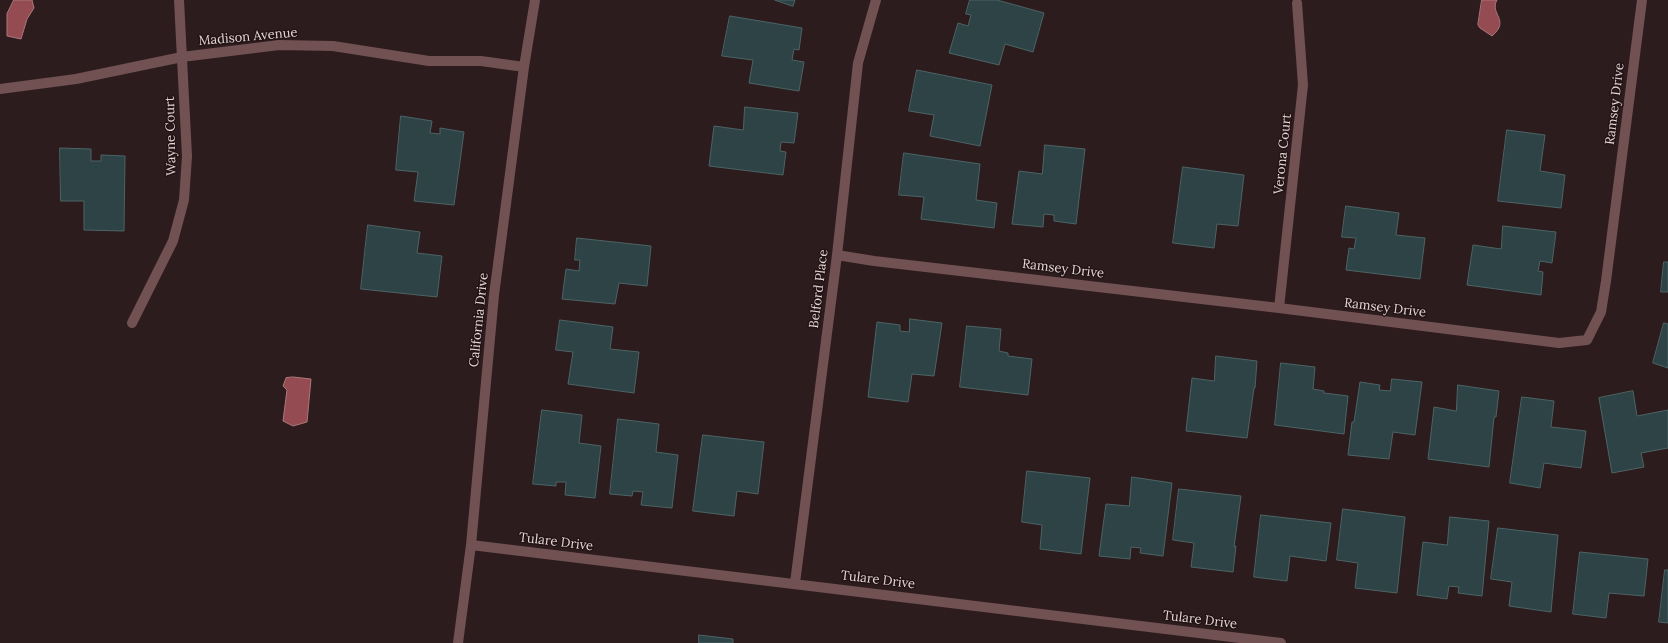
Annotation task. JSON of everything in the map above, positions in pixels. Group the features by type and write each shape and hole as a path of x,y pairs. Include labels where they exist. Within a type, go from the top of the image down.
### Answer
{"street":[{"name":"Wayne Court","path":"132,323 173,241 184,200 187,156 179,0"},
{"name":"California Drive","path":"458,643 471,545 494,295 524,66 535,0"},
{"name":"Belford Place","path":"795,583 837,255 858,63 876,0"},
{"name":"Ramsey Drive","path":"837,255 882,262 1280,308 1559,343 1587,340 1601,312 1642,0"},
{"name":"Verona Court","path":"1280,308 1303,85 1298,4"},
{"name":"Madison Avenue","path":"0,89 76,79 182,57 279,45 333,46 429,61 481,61 524,66"},
{"name":"Tulare Drive","path":"471,545 1281,643"}],"shaded area":[{"path":"14,0 32,0 34,8 27,19 21,39 7,36 7,14"},
{"path":"1482,0 1497,0 1495,5 1500,26 1492,36 1478,25"},
{"path":"293,377 311,379 307,422 293,426 283,421 287,390 283,386 286,378"}],"building":[{"path":"775,0 795,0 793,6"},
{"path":"970,0 997,0 1044,13 1033,52 1005,44 999,65 949,53 958,23 968,26 971,15 966,14"},
{"path":"730,16 802,28 799,50 794,49 792,60 804,62 799,91 749,83 753,60 722,56"},
{"path":"917,70 992,85 980,146 930,136 934,115 909,111"},
{"path":"745,107 798,113 794,143 781,142 780,151 786,152 783,175 709,166 714,126 743,130"},
{"path":"401,116 432,121 430,133 440,134 440,128 464,132 454,205 414,201 418,172 396,170"},
{"path":"1507,130 1545,135 1540,171 1565,175 1561,208 1498,201"},
{"path":"1045,145 1085,149 1076,224 1054,221 1054,215 1044,214 1043,227 1012,224 1019,171 1042,174"},
{"path":"60,148 91,149 91,161 101,161 101,155 125,156 124,231 84,230 84,201 61,201"},
{"path":"904,153 980,164 976,200 997,203 994,228 921,219 924,197 899,195"},
{"path":"1183,167 1244,175 1238,226 1217,224 1214,248 1173,243"},
{"path":"1346,206 1399,213 1396,235 1425,238 1420,279 1346,270 1349,248 1354,249 1356,238 1342,237"},
{"path":"368,225 420,232 417,253 442,256 437,297 361,289"},
{"path":"1503,226 1556,232 1552,263 1540,261 1538,271 1543,272 1541,295 1467,285 1473,245 1501,249"},
{"path":"577,238 651,246 647,286 619,283 615,304 562,299 566,269 579,271 580,260 575,260"},
{"path":"1664,262 1668,262 1668,292 1661,292"},
{"path":"910,319 942,323 934,376 912,374 908,402 868,397 877,322 900,325 900,331 909,332"},
{"path":"560,320 613,327 610,349 639,352 634,393 568,384 573,352 556,350"},
{"path":"1664,323 1668,324 1668,368 1653,363"},
{"path":"967,326 1001,329 999,351 1008,353 1008,356 1032,359 1028,395 960,387"},
{"path":"1216,356 1257,361 1255,388 1247,438 1186,431 1192,378 1214,381"},
{"path":"1281,363 1315,367 1313,389 1324,391 1324,393 1348,396 1344,434 1275,425"},
{"path":"1392,379 1422,382 1415,435 1393,432 1389,459 1348,455 1352,422 1354,422 1360,382 1380,385 1379,390 1390,391"},
{"path":"1458,385 1499,391 1496,417 1494,417 1489,467 1428,459 1434,407 1456,411"},
{"path":"1633,391 1637,416 1668,410 1668,448 1641,453 1644,467 1612,473 1599,398"},
{"path":"1522,397 1554,401 1551,427 1586,431 1581,468 1544,463 1540,488 1510,483"},
{"path":"542,410 582,415 579,443 601,446 595,498 565,495 566,482 556,482 556,486 533,484"},
{"path":"618,419 659,424 656,452 678,455 672,508 641,505 643,492 633,491 632,496 610,494"},
{"path":"703,435 764,442 758,494 737,491 734,516 693,511"},
{"path":"1027,471 1090,478 1081,554 1040,549 1042,525 1022,522"},
{"path":"1132,477 1172,483 1163,556 1140,553 1141,548 1131,547 1130,559 1099,556 1106,504 1129,506"},
{"path":"1179,489 1241,496 1234,547 1236,546 1233,572 1191,567 1194,543 1173,540"},
{"path":"1343,509 1405,517 1397,593 1355,588 1358,563 1337,560"},
{"path":"1261,515 1331,523 1326,561 1290,556 1287,581 1254,577"},
{"path":"1450,517 1489,521 1482,596 1458,593 1459,587 1449,586 1447,599 1417,595 1423,542 1447,545"},
{"path":"1498,528 1558,535 1551,612 1509,606 1512,582 1491,579"},
{"path":"1580,552 1648,559 1644,596 1609,593 1606,618 1573,614"},
{"path":"1665,570 1668,570 1668,623 1659,622"},
{"path":"699,635 733,639 733,643 699,643"}]}
